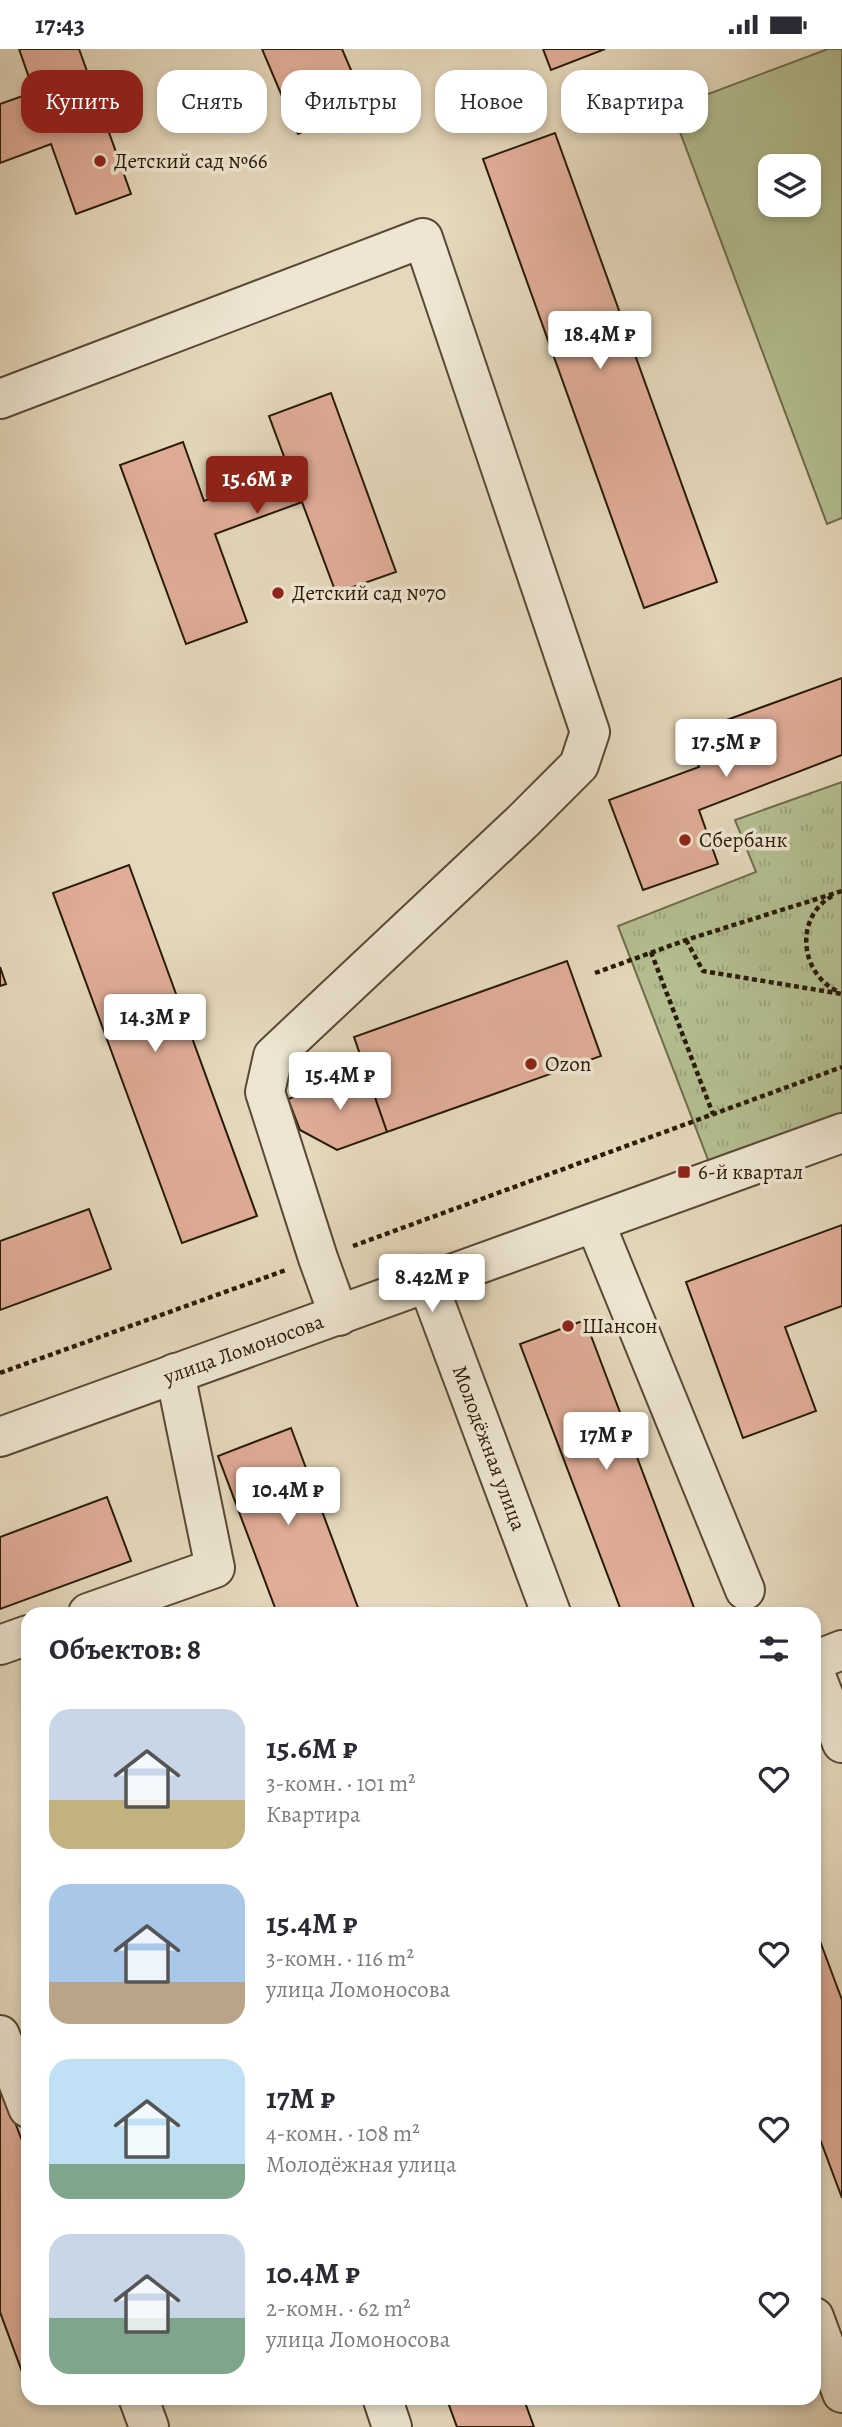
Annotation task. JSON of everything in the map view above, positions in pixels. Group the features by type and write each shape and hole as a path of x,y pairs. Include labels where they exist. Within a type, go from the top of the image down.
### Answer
{"street":[{"path":"0,399 423,238 590,732 579,765 273,1056 265,1092 339,1316"},
{"name":"улица Ломоносова","path":"0,1437 842,1133"},
{"path":"595,1223 744,1590"},
{"name":"Молодёжная улица","path":"428,1284 549,1607"},
{"path":"105,1607 215,1568 175,1373"},
{"path":"0,1645 21,1638"},
{"path":"821,1658 842,1650"},
{"path":"821,1689 842,1743"},
{"path":"0,2035 21,2090"},
{"path":"821,2336 842,2393"},
{"path":"141,2405 149,2427"},
{"path":"385,2405 392,2427"}],"path":[{"path":"595,973 686,940 842,891"},
{"path":"842,891 825,900 811,918 807,927 806,944 809,962 817,977 842,994"},
{"path":"686,940 703,971 842,994"},
{"path":"651,953 713,1114"},
{"path":"0,1373 842,1067"}],"green space":[{"path":"828,49 842,49 842,518 827,524 680,133 708,133 708,94"},
{"path":"842,782 842,1122 712,1170 618,926 756,872 735,820"}],"building":[{"path":"19,49 79,49 87,70 26,70"},
{"path":"262,49 342,49 351,70 281,70 281,94"},
{"path":"543,49 605,49 551,70"},
{"path":"21,97 21,133 109,133 131,194 76,214 51,144 0,163 0,104"},
{"path":"555,133 717,582 644,608 483,159"},
{"path":"331,393 396,572 336,593 302,502 215,534 247,622 186,644 120,465 183,442 204,501 289,470 269,416"},
{"path":"842,678 842,755 699,810 718,864 643,890 609,800 699,767 688,734"},
{"path":"129,865 257,1216 182,1243 53,893"},
{"path":"567,961 601,1056 387,1132 354,1037"},
{"path":"0,967 6,984 0,986"},
{"path":"366,1071 387,1132 337,1150 300,1130 288,1099"},
{"path":"89,1209 111,1269 0,1310 0,1241"},
{"path":"842,1225 842,1306 785,1327 816,1411 743,1438 686,1282"},
{"path":"585,1320 694,1607 620,1607 520,1344"},
{"path":"291,1428 358,1607 275,1607 218,1456"},
{"path":"107,1497 131,1561 0,1609 0,1537"},
{"path":"821,1944 842,2000 842,2198 821,2142"},
{"path":"0,2082 21,2138 21,2369 0,2312"},
{"path":"449,2405 526,2405 534,2427 457,2427"}],"place":[{"name":"Детский сад №66","path":"100,161"},
{"name":"Детский сад №70","path":"278,593"},
{"name":"Сбербанк","path":"685,840"},
{"name":"Ozon","path":"531,1064"},
{"name":"6-й квартал","path":"684,1172"},
{"name":"Шансон","path":"568,1326"}]}
